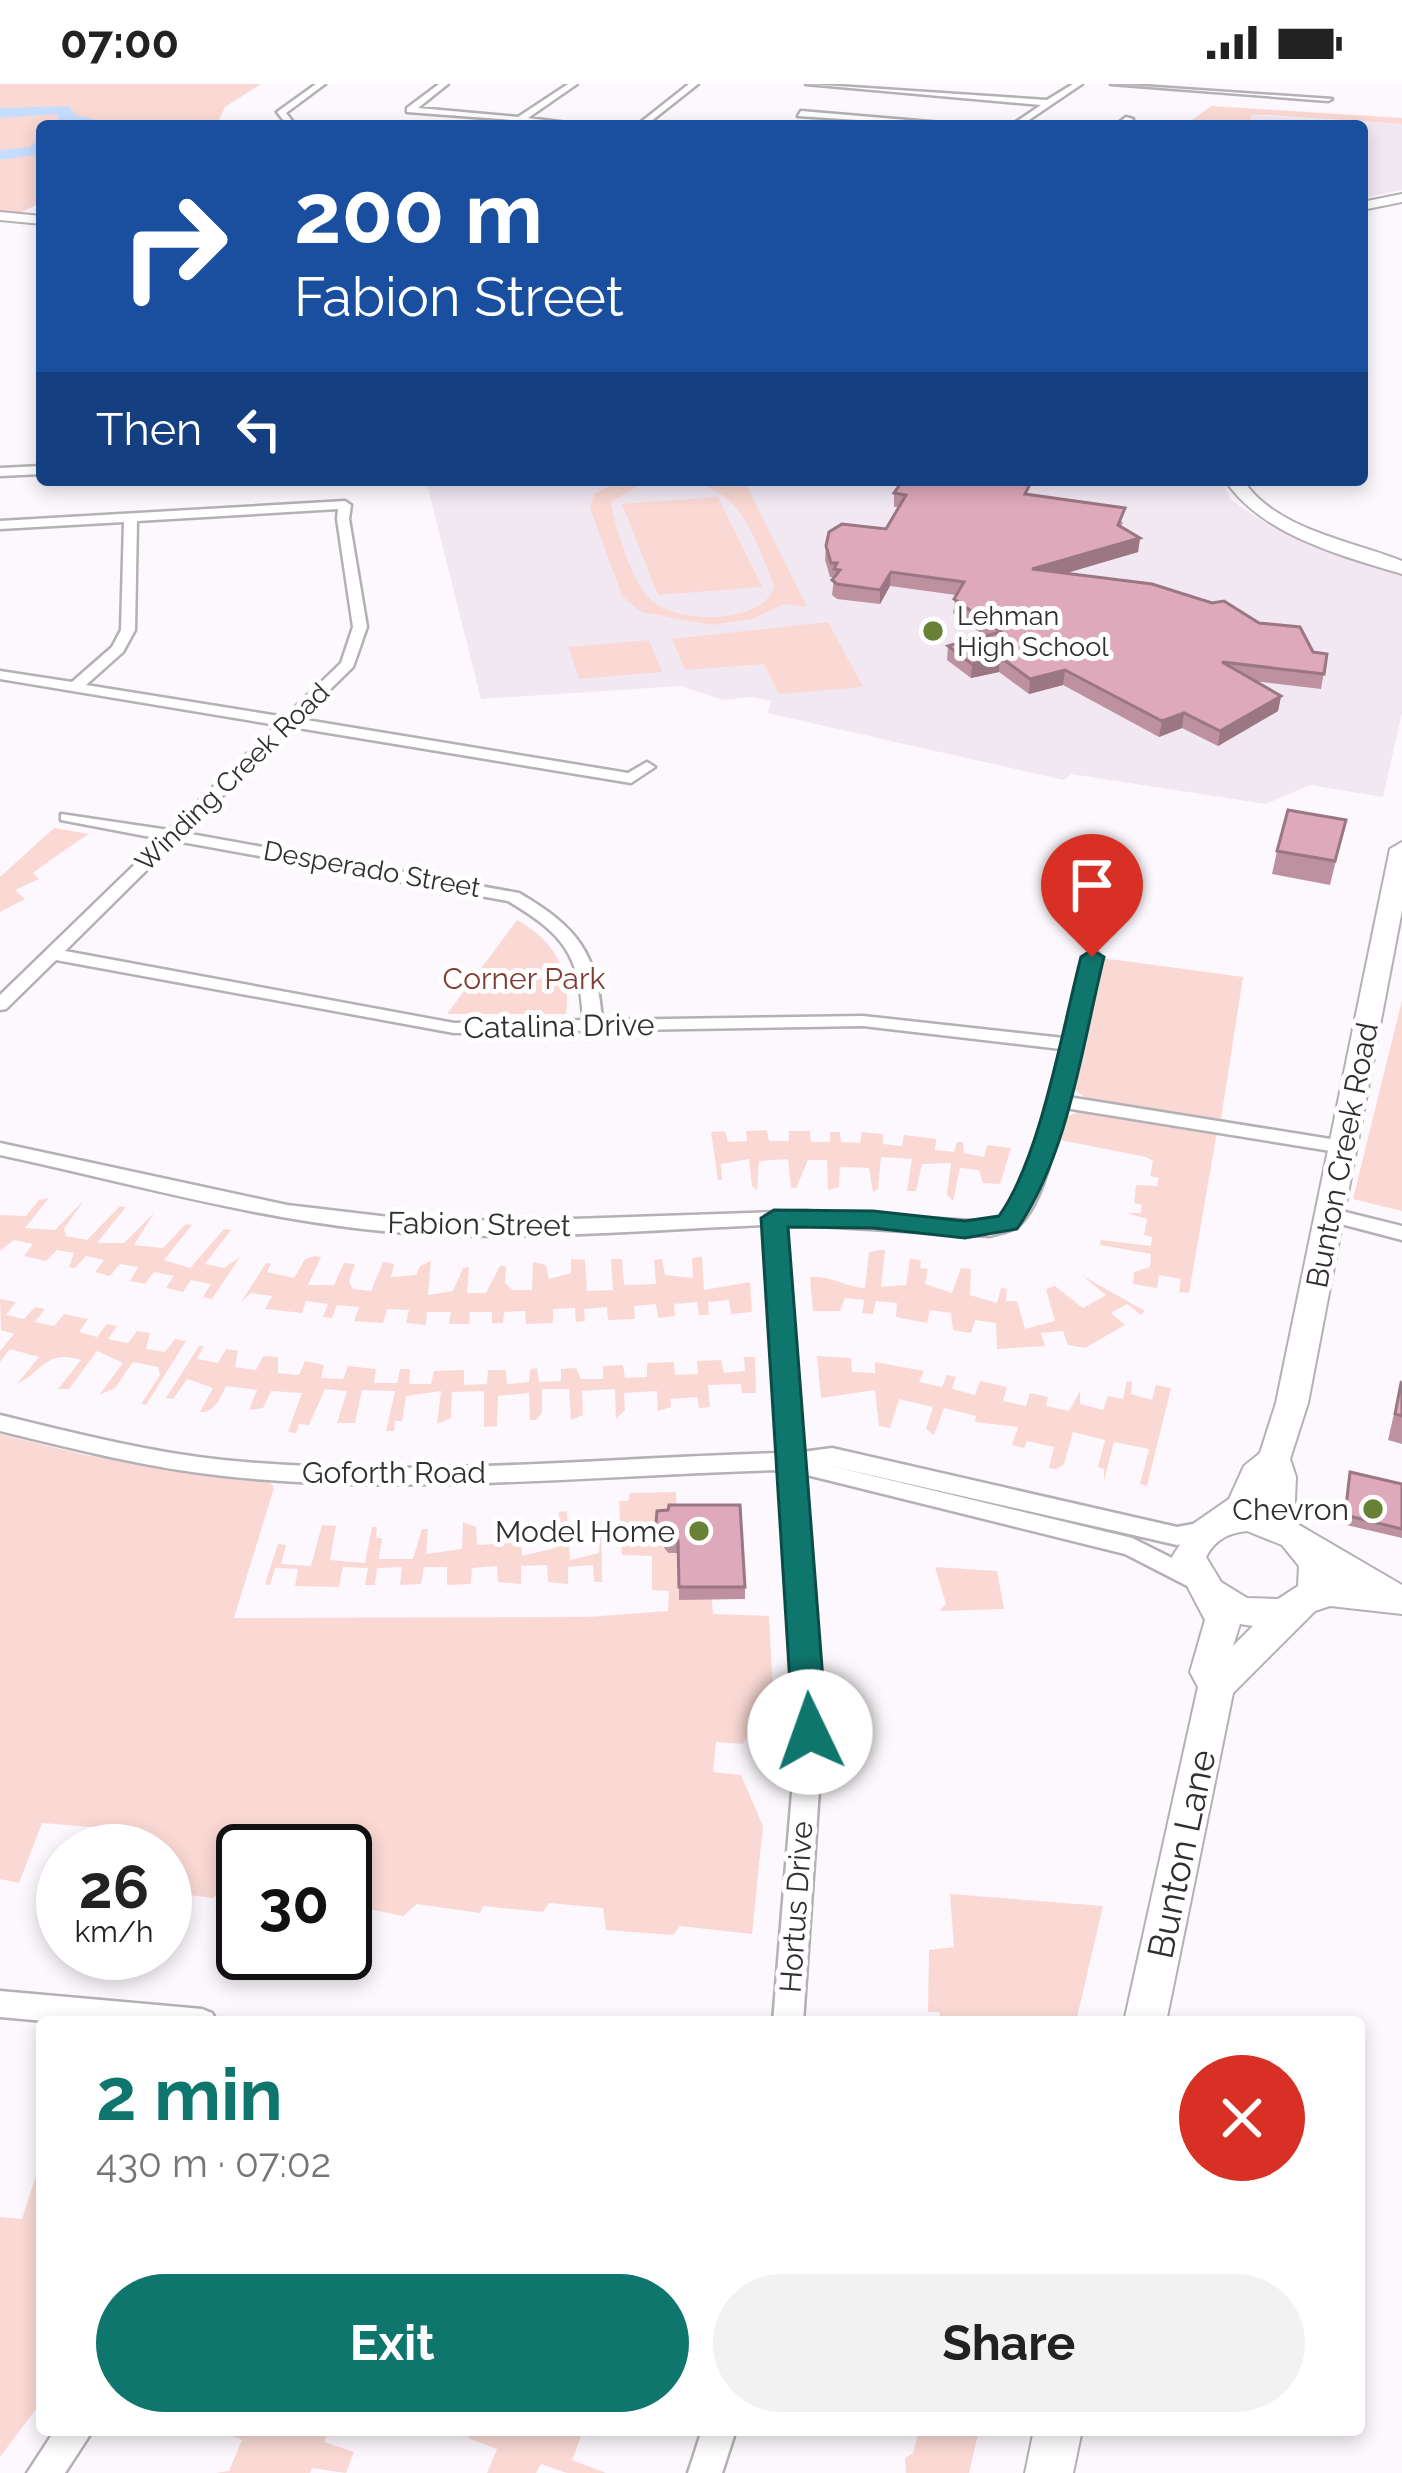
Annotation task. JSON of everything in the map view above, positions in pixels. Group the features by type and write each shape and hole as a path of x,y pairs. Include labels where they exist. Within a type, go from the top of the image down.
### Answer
{"street":[{"path":"287,120 281,112 321,84"},
{"path":"444,84 410,110 520,120 573,84"},
{"path":"648,120 694,84"},
{"path":"810,84 1048,103"},
{"path":"979,98 1001,84"},
{"path":"1023,120 1078,84"},
{"path":"1115,84 1328,99"},
{"path":"801,114 872,120"},
{"path":"1368,205 1402,198"},
{"path":"0,215 34,219"},
{"path":"0,472 36,470"},
{"path":"1236,486 1240,495 1276,521 1402,568"},
{"name":"Winding Creek Road","path":"0,1005 348,664 358,645 345,505 131,518"},
{"path":"0,525 131,518 128,630 118,649 75,687"},
{"path":"0,675 632,778 646,767"},
{"name":"Desperado Street","path":"67,817 513,897 562,927 579,946 588,967 593,1028"},
{"name":"Bunton Creek Road","path":"1277,1526 1279,1477 1274,1460 1292,1402 1396,913 1402,849"},
{"name":"Catalina Drive","path":"53,954 421,1024 512,1030 862,1021 1070,1044"},
{"path":"1092,957 1056,1101 1343,1148"},
{"name":"Fabion Street","path":"0,1149 286,1211 389,1225 514,1228 774,1218 873,1220 965,1230 1011,1228 1056,1101"},
{"path":"1329,1214 1402,1233"},
{"name":"Hortus Drive","path":"774,1218 810,1732 788,2016"},
{"name":"Goforth Road","path":"0,1423 222,1468 315,1473 405,1477 792,1461 1177,1536 1217,1525"},
{"name":"Bunton Creek Road","path":"1217,1525 1243,1506 1256,1474 1274,1460"},
{"name":"Goforth Road","path":"832,1466 1132,1547 1206,1590"},
{"path":"1217,1525 1277,1526 1308,1549 1401,1601 1330,1593 1299,1605 1242,1611 1206,1590 1189,1557 1217,1525"},
{"path":"1216,1687 1299,1605 1318,1579 1308,1549"},
{"name":"Bunton Lane","path":"1146,2016 1216,1687 1208,1672 1223,1620 1206,1590"},
{"path":"0,2004 135,2016"},
{"path":"44,2473 72,2436"},
{"path":"705,2473 716,2436"},
{"path":"1049,2473 1057,2436"}],"shaded area":[{"path":"1252,115 1335,120 1250,120"},
{"path":"1368,122 1402,124 1402,190 1368,197"},
{"name":"Lehman High School","path":"428,486 1224,486 1231,500 1272,527 1402,576 1402,713 1383,797 1310,785 1266,804 1071,774 1064,780 767,713 772,701 723,700 681,686 481,699"}],"green space":[{"path":"0,84 261,84 225,107 219,120 36,120 36,205 20,213 0,211"},
{"path":"1211,106 1402,118 1402,124 1268,115 1252,115 1250,120 1192,120"},
{"path":"609,486 638,486 611,502 620,538 642,589 661,607 677,613 717,617 754,608 774,586 744,518 721,494 705,486 747,486 807,607 784,604 752,619 712,625 641,612 622,596 590,508 594,494"},
{"path":"718,497 762,587 658,595 622,504"},
{"path":"828,622 863,687 779,694 764,664 685,670 672,639"},
{"path":"649,640 662,672 579,679 569,647"},
{"path":"54,828 89,834 33,873 39,879 15,890 25,899 0,912 0,877"},
{"name":"Corner Park","path":"517,920 541,937 558,959 566,984 566,1014 447,1014"},
{"path":"1102,958 1243,977 1221,1119 1087,1099 1073,1088"},
{"path":"1402,1000 1402,1211 1353,1199"},
{"path":"1078,1112 1217,1132 1189,1293 1179,1292 1181,1279 1159,1275 1157,1288 1133,1284 1134,1272 1150,1267 1151,1254 1100,1245 1101,1240 1151,1246 1152,1237 1144,1235 1147,1219 1127,1213 1141,1213 1142,1205 1134,1203 1136,1185 1157,1186 1159,1178 1150,1176 1153,1161 1146,1157 1055,1139 1061,1119"},
{"path":"767,1130 769,1141 789,1141 789,1131 810,1131 811,1142 830,1142 830,1132 840,1132 841,1142 860,1143 862,1132 883,1134 883,1144 902,1146 904,1135 936,1139 935,1150 954,1152 957,1142 963,1142 964,1153 984,1157 987,1145 1011,1148 1000,1184 983,1183 979,1170 960,1168 953,1201 947,1195 951,1163 922,1164 916,1191 907,1191 912,1159 881,1157 878,1189 873,1192 869,1168 840,1167 839,1187 828,1190 827,1160 808,1160 796,1188 791,1188 788,1159 759,1161 757,1190 752,1186 749,1159 721,1164 722,1180 718,1180 711,1132 725,1131 728,1142 747,1141 746,1131"},
{"path":"49,1198 25,1228 55,1230 84,1200 64,1229 66,1236 87,1240 120,1206 126,1207 97,1243 124,1243 154,1213 134,1245 163,1248 186,1224 192,1225 164,1260 190,1268 224,1229 231,1230 205,1264 224,1268 240,1257 212,1299 203,1297 211,1284 191,1280 183,1292 166,1288 174,1276 154,1272 145,1284 130,1281 138,1267 120,1264 110,1276 95,1272 104,1260 86,1256 75,1268 69,1267 74,1253 57,1250 46,1261 24,1256 33,1244 14,1240 0,1251 0,1215 26,1216 39,1200"},
{"path":"885,1250 881,1287 906,1285 910,1259 921,1260 920,1268 928,1269 925,1284 952,1293 961,1268 971,1269 970,1295 997,1303 1001,1288 1007,1289 1006,1301 1017,1301 1025,1329 1055,1321 1046,1289 1055,1286 1083,1308 1106,1295 1083,1276 1145,1311 1141,1315 1127,1304 1111,1313 1125,1325 1085,1348 1068,1345 1063,1331 1041,1333 1045,1346 997,1349 996,1323 975,1320 971,1333 953,1330 951,1313 930,1310 927,1323 896,1317 897,1303 876,1301 873,1314 862,1313 864,1300 845,1298 840,1311 813,1311 810,1277 865,1288 869,1252"},
{"path":"321,1257 308,1285 334,1285 344,1263 355,1264 349,1282 353,1289 371,1291 383,1262 394,1264 391,1277 416,1275 420,1266 431,1261 428,1295 453,1291 463,1268 469,1267 467,1293 486,1293 500,1266 506,1266 505,1283 512,1290 532,1290 533,1262 546,1265 549,1279 571,1273 571,1259 585,1260 587,1291 613,1290 611,1259 622,1259 624,1285 656,1284 654,1260 662,1259 665,1275 693,1278 692,1258 702,1257 704,1290 750,1282 752,1312 731,1314 729,1300 708,1302 709,1315 699,1315 697,1302 674,1304 675,1316 658,1318 656,1304 634,1306 635,1319 608,1320 607,1307 584,1309 585,1321 576,1322 575,1308 553,1309 553,1323 526,1324 525,1311 504,1312 503,1323 492,1323 492,1312 470,1312 469,1324 449,1324 451,1312 427,1312 426,1325 406,1323 409,1310 387,1309 383,1323 354,1321 359,1307 337,1305 332,1318 323,1317 328,1304 306,1301 302,1313 265,1309 272,1296 251,1293 241,1302 266,1263 271,1264 267,1272 294,1278 305,1259"},
{"path":"0,1299 16,1302 6,1315 24,1319 35,1307 45,1309 35,1322 54,1326 64,1314 88,1319 79,1332 97,1337 107,1324 117,1326 108,1339 128,1343 137,1331 150,1333 146,1349 165,1352 175,1339 186,1341 146,1405 141,1404 160,1375 158,1367 133,1362 115,1388 99,1395 123,1363 97,1351 69,1389 58,1389 81,1360 69,1357 52,1360 17,1384 39,1357 10,1349 0,1362 0,1351 14,1334 1,1330"},
{"path":"199,1346 204,1346 197,1359 218,1363 226,1349 238,1351 235,1367 256,1370 263,1356 278,1357 278,1373 299,1375 305,1361 324,1365 321,1378 343,1379 348,1366 376,1369 374,1383 397,1383 400,1369 410,1369 409,1384 431,1384 434,1371 464,1370 464,1385 487,1384 488,1370 506,1370 507,1384 529,1382 530,1370 537,1368 539,1382 561,1381 561,1369 576,1368 581,1379 603,1379 603,1366 623,1365 625,1378 647,1377 647,1363 674,1362 675,1375 698,1374 697,1361 721,1360 724,1373 745,1371 744,1357 755,1357 756,1393 742,1393 741,1384 708,1385 710,1407 699,1408 697,1397 670,1399 671,1407 658,1411 657,1391 624,1393 625,1410 616,1419 615,1389 582,1391 583,1415 571,1420 569,1389 542,1389 542,1413 536,1420 530,1420 529,1393 498,1396 497,1426 484,1427 484,1391 452,1392 451,1418 437,1424 441,1391 406,1396 402,1421 395,1421 394,1431 386,1431 395,1391 362,1390 355,1423 337,1423 347,1391 325,1389 309,1425 299,1424 296,1433 288,1432 302,1393 271,1391 263,1408 249,1410 257,1390 226,1386 213,1408 200,1412 213,1388 187,1379 173,1399 166,1398"},
{"path":"817,1356 851,1358 852,1372 875,1373 875,1362 924,1371 919,1382 942,1387 947,1375 956,1377 952,1389 975,1395 980,1381 1007,1387 1003,1401 1026,1406 1030,1393 1048,1397 1046,1406 1069,1411 1080,1391 1080,1404 1103,1410 1108,1396 1123,1399 1127,1381 1132,1382 1131,1394 1152,1400 1156,1385 1171,1388 1147,1486 1140,1484 1149,1449 1114,1442 1104,1481 1104,1469 1098,1467 1105,1440 1073,1432 1064,1464 1056,1469 1049,1468 1054,1447 1027,1441 1024,1448 1012,1445 1018,1427 975,1422 976,1416 944,1408 934,1435 926,1429 933,1407 899,1399 890,1428 879,1426 875,1390 821,1398"},
{"path":"0,1434 85,1455 270,1482 274,1488 234,1618 588,1617 668,1611 669,1591 652,1590 652,1556 622,1555 619,1501 628,1501 630,1493 676,1492 677,1517 709,1554 713,1614 769,1616 773,1694 743,1744 716,1742 713,1772 741,1775 763,1826 752,1934 680,1926 673,1935 606,1930 603,1908 549,1903 543,1912 483,1906 480,1913 417,1904 403,1916 372,1910 372,1824 216,1824 213,1898 192,1895 192,1824 36,1824 36,1839 19,1883 0,1879"},
{"path":"567,1511 570,1560 599,1553 601,1518 602,1582 594,1582 593,1565 568,1567 568,1584 548,1582 547,1565 521,1566 521,1584 498,1582 497,1566 472,1568 471,1584 447,1585 447,1567 424,1567 421,1584 400,1585 402,1567 377,1568 375,1585 365,1585 368,1568 343,1567 339,1587 295,1586 298,1569 275,1568 270,1585 265,1584 278,1544 286,1545 281,1564 311,1566 322,1525 336,1526 330,1560 365,1563 372,1527 377,1527 376,1538 382,1538 379,1559 413,1559 422,1529 428,1529 426,1554 462,1549 463,1522 476,1527 477,1545 507,1543 507,1526 519,1520 522,1556 555,1548 559,1512"},
{"path":"935,1567 997,1571 1004,1609 939,1611 946,1604"},
{"path":"950,1894 1103,1906 1077,2016 940,2016 928,2012 929,1950 954,1947"},
{"path":"36,2176 36,2409 0,2457 0,2217 22,2219"},
{"path":"232,2436 326,2436 324,2442 354,2452 346,2473 312,2468 310,2473 216,2473 229,2471 242,2440"},
{"path":"581,2436 572,2460 606,2473 567,2473 541,2464 536,2473 487,2473 497,2449 468,2438"},
{"path":"917,2436 978,2436 969,2473 906,2473 905,2458 913,2453"}],"building":[{"name":"Lehman High School","path":"899,486 1029,486 1025,494 1125,508 1118,525 1140,538 1032,569 1152,584 1212,603 1224,601 1259,623 1300,627 1313,652 1327,654 1324,674 1222,662 1281,696 1220,731 1184,713 1162,721 1065,670 1030,679 1000,657 972,664 948,646 1001,632 954,599 964,582 891,572 880,590 832,580 840,570 834,569 837,563 831,563 826,546 829,532 842,524 886,529 906,495 894,493"},
{"path":"1288,810 1346,820 1335,861 1277,851"},
{"path":"1402,1384 1402,1416 1395,1414"},
{"name":"Chevron","path":"1350,1472 1402,1484 1402,1529 1345,1515"},
{"path":"669,1505 740,1505 745,1587 679,1587 678,1541 668,1541 656,1523 657,1511 668,1510"}],"waterway":[{"path":"0,113 64,109 70,111 64,117 78,120"},
{"path":"0,155 36,150"}],"place":[{"name":"Lehman High School","path":"933,631"},
{"name":"Chevron","path":"1373,1509"},
{"name":"Model Home","path":"699,1531"}],"route":[{"path":"810,1732 774,1218 873,1220 965,1230 1008,1223 1024,1201 1056,1101 1092,957"}]}
